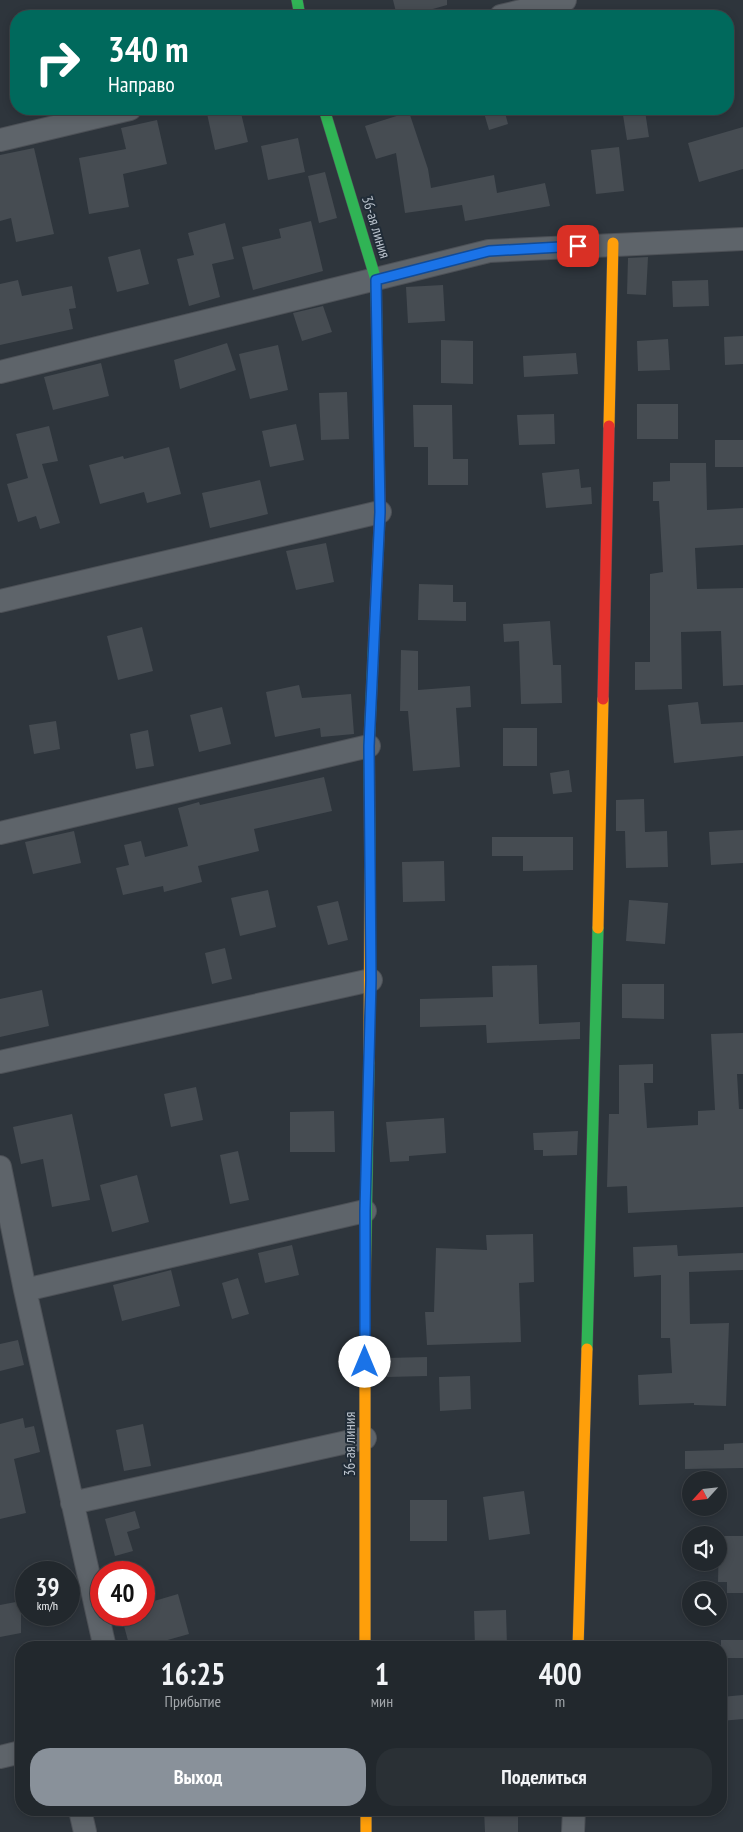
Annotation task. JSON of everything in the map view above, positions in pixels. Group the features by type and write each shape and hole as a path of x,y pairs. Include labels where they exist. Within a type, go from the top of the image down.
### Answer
{"street":[{"path":"524,10 565,0"},
{"path":"0,140 105,115"},
{"name":"36-ая линия","path":"326,115 376,280 380,512 369,746 371,980 365,1211 365,1641"},
{"path":"0,372 489,251 743,239"},
{"path":"578,1641 593,1129 613,244"},
{"path":"0,601 380,512"},
{"path":"0,834 369,746"},
{"path":"0,1062 371,980"},
{"path":"0,1167 25,1290 103,1641"},
{"path":"25,1290 365,1211"},
{"path":"72,1503 366,1438"},
{"path":"0,1757 15,1753"},
{"path":"81,1816 85,1832"},
{"path":"366,1816 366,1832"},
{"path":"573,1832 574,1816"}],"building":[{"path":"393,0 447,0 447,5 429,10 396,10"},
{"path":"207,115 241,115 248,142 215,150"},
{"path":"400,115 410,115 428,169 431,188 494,175 497,193 545,183 550,206 465,221 462,205 405,213 396,153 376,159 365,126"},
{"path":"485,115 506,115 508,124 489,130"},
{"path":"623,115 646,115 649,137 627,140"},
{"path":"157,120 167,164 123,174 129,207 89,214 79,158 126,149 121,128"},
{"path":"743,127 743,169 699,182 688,143"},
{"path":"298,138 305,172 268,180 261,146"},
{"path":"619,147 624,191 596,194 591,150"},
{"path":"34,148 54,234 16,242 11,218 0,221 0,155"},
{"path":"325,172 337,218 319,223 308,176"},
{"path":"311,221 323,271 253,290 242,247 281,238 279,229"},
{"path":"225,223 234,259 212,264 220,297 189,306 177,259 194,255 188,233"},
{"path":"140,249 149,284 117,292 108,257"},
{"path":"648,257 646,295 627,294 628,258"},
{"path":"18,280 22,296 72,286 76,308 69,309 73,329 0,345 0,284"},
{"path":"708,280 709,306 673,307 672,281"},
{"path":"443,285 445,321 408,323 406,287"},
{"path":"323,306 332,332 302,341 293,313"},
{"path":"743,336 743,364 725,365 724,337"},
{"path":"668,339 670,370 638,371 637,341"},
{"path":"441,340 473,341 473,384 441,383"},
{"path":"227,343 236,370 180,389 174,360"},
{"path":"278,345 288,390 250,399 239,354"},
{"path":"576,353 578,374 524,377 523,356"},
{"path":"101,363 109,396 53,410 44,377"},
{"path":"347,392 349,439 321,440 319,393"},
{"path":"637,404 678,404 678,439 637,439"},
{"path":"413,405 452,405 453,459 468,459 468,485 428,485 428,447 414,447"},
{"path":"554,414 555,444 519,445 517,415"},
{"path":"296,424 304,460 270,467 262,431"},
{"path":"49,426 58,461 42,464 60,523 40,529 36,516 18,522 7,484 28,478 16,434"},
{"path":"715,440 743,440 743,467 715,467"},
{"path":"169,447 181,494 147,503 144,492 100,504 89,465 123,456 124,459"},
{"path":"670,463 706,463 707,510 743,508 743,545 695,548 697,589 743,588 743,685 723,686 721,631 681,632 682,689 635,690 635,662 650,662 650,574 663,572 659,501 653,501 653,482 670,481"},
{"path":"579,469 581,488 591,487 592,504 546,508 542,473"},
{"path":"260,480 268,514 210,528 202,493"},
{"path":"326,543 334,582 296,590 286,551"},
{"path":"419,584 453,585 453,602 466,602 466,621 418,620"},
{"path":"550,621 553,665 561,665 562,703 521,704 519,641 504,642 503,624"},
{"path":"142,627 153,671 118,680 107,636"},
{"path":"401,650 418,651 418,690 470,686 471,707 456,708 460,767 413,771 408,711 400,711"},
{"path":"299,685 302,698 351,694 354,734 321,737 320,728 275,737 266,692"},
{"path":"698,702 701,724 743,722 743,756 674,763 668,705"},
{"path":"222,707 231,744 199,752 190,715"},
{"path":"56,721 60,749 34,754 29,725"},
{"path":"503,728 537,728 537,766 503,766"},
{"path":"148,730 154,766 136,769 130,734"},
{"path":"569,770 572,792 553,794 550,773"},
{"path":"324,777 332,811 254,829 259,851 198,866 202,882 164,892 163,886 123,895 116,868 129,865 124,845 141,841 145,857 188,846 178,808 199,802 200,805"},
{"path":"644,799 645,832 667,831 668,867 626,868 625,831 616,831 616,800"},
{"path":"743,830 743,863 711,865 709,832"},
{"path":"74,831 81,863 33,874 25,842"},
{"path":"492,837 573,837 573,870 523,871 523,856 492,856"},
{"path":"444,861 445,901 403,902 402,862"},
{"path":"268,890 276,927 240,936 231,898"},
{"path":"629,900 668,903 665,944 626,941"},
{"path":"338,901 348,940 328,945 317,906"},
{"path":"225,948 232,979 212,984 205,953"},
{"path":"537,965 539,1024 580,1022 580,1039 487,1043 486,1025 420,1027 420,999 493,997 492,966"},
{"path":"622,984 664,984 664,1019 622,1018"},
{"path":"42,990 49,1026 0,1037 0,999"},
{"path":"743,1033 743,1074 737,1074 739,1109 743,1109 743,1207 628,1213 627,1186 607,1187 609,1114 619,1114 619,1065 653,1064 653,1083 644,1083 647,1128 698,1125 698,1111 715,1110 711,1034"},
{"path":"196,1087 203,1120 171,1127 164,1094"},
{"path":"334,1111 335,1152 290,1152 290,1112"},
{"path":"72,1114 90,1200 52,1207 43,1159 21,1164 13,1127"},
{"path":"444,1118 446,1153 409,1156 409,1161 390,1162 386,1122"},
{"path":"578,1131 577,1155 543,1156 543,1150 534,1150 533,1133"},
{"path":"238,1151 249,1200 230,1204 220,1155"},
{"path":"137,1175 149,1222 112,1232 100,1185"},
{"path":"533,1234 534,1282 519,1283 521,1342 427,1345 425,1312 434,1312 436,1248 487,1250 486,1235"},
{"path":"292,1245 299,1275 265,1283 258,1253"},
{"path":"677,1245 678,1256 743,1253 743,1270 689,1272 690,1324 729,1323 726,1406 694,1405 694,1403 639,1405 638,1375 672,1373 670,1338 661,1338 661,1275 634,1277 633,1247"},
{"path":"171,1270 180,1306 122,1321 113,1285"},
{"path":"238,1278 249,1314 232,1319 222,1283"},
{"path":"18,1340 24,1365 0,1371 0,1344"},
{"path":"427,1357 427,1376 387,1377 387,1358"},
{"path":"470,1376 471,1409 440,1411 439,1377"},
{"path":"23,1418 25,1428 34,1426 40,1452 14,1459 26,1513 0,1519 0,1424"},
{"path":"143,1424 151,1466 124,1471 116,1430"},
{"path":"743,1443 743,1468 685,1469 685,1451 724,1450 724,1444"},
{"path":"524,1491 530,1534 489,1540 483,1497"},
{"path":"410,1500 447,1500 447,1541 410,1541"},
{"path":"135,1511 140,1528 127,1532 133,1551 115,1556 105,1519"},
{"path":"727,1536 743,1536 743,1593 727,1593 727,1581 718,1581 718,1571 727,1571"},
{"path":"178,1594 189,1634 164,1641 128,1641 124,1626 155,1626 155,1601"},
{"path":"15,1602 15,1626 21,1626 21,1633 0,1637 0,1605"},
{"path":"506,1610 507,1641 475,1641 474,1611"},
{"path":"743,1640 743,1658 727,1658 727,1641 721,1641"},
{"path":"743,1695 743,1719 727,1720 727,1696"},
{"path":"484,1816 518,1816 518,1832 485,1832"}],"traffic: fast":[{"path":"297,0 299,10"},
{"path":"326,115 376,280 378,403"},
{"path":"370,862 369,746 374,635"},
{"path":"587,1349 598,928"},
{"path":"365,1293 369,1063"}],"traffic: slow":[{"path":"609,426 613,243"},
{"path":"598,928 603,699"},
{"path":"369,1063 370,862"},
{"path":"365,1293 365,1641"},
{"path":"578,1641 587,1349"},
{"path":"366,1816 366,1832"}],"traffic: jam":[{"path":"374,635 380,512 378,403"},
{"path":"603,699 609,426"}],"route":[{"path":"365,1362 365,1211 371,980 369,746 380,512 376,280 489,251 578,246"}]}
